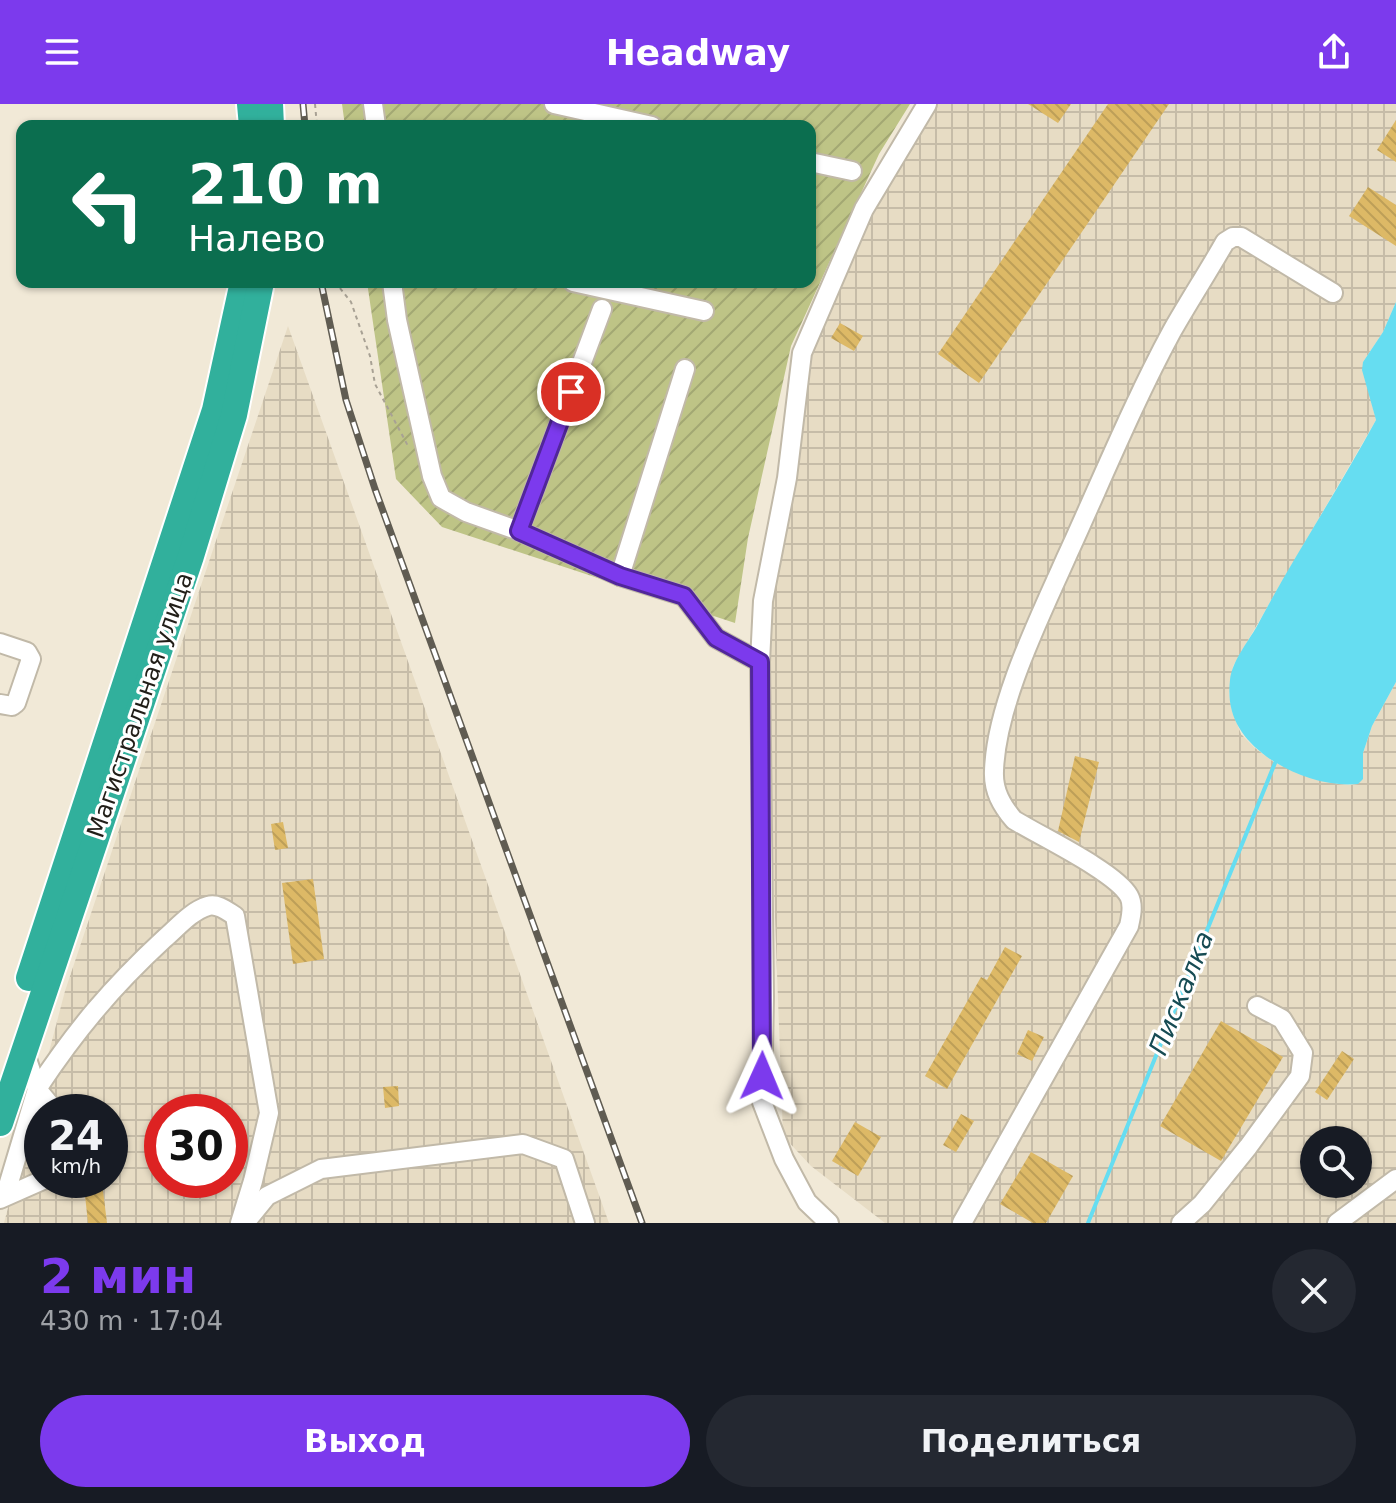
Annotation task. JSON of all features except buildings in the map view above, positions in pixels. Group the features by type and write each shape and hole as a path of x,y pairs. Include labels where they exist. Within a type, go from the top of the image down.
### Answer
{"highway":[{"name":"Магистральная улица","path":"0,1066 215,410 242,288"},
{"name":"Магистральная улица","path":"0,1123 191,556 234,415 260,288"}],"street":[{"path":"554,104 625,120"},
{"path":"829,1223 807,1202 784,1159 762,1102 764,981 760,662 763,601 787,478 802,353 864,209 927,104"},
{"path":"816,163 852,171"},
{"path":"962,1223 1129,926 1132,914 1131,897 1117,882 1014,820 996,792 993,774 996,750 1009,700 1040,617 1171,333 1225,242 1241,237 1333,293"},
{"path":"393,288 428,461 441,498 466,512 519,531 620,576 684,596 716,638 760,662"},
{"path":"600,288 704,311"},
{"path":"519,531 602,309"},
{"path":"620,576 685,369"},
{"path":"0,643 27,652 31,659 16,703 12,706 0,704"},
{"path":"2,1197 37,1089 68,1043 118,982 189,916 206,906 215,905 235,916 269,1113 243,1223"},
{"path":"1181,1223 1202,1204 1300,1076 1303,1053 1282,1019 1257,1006"},
{"path":"24,1049 41,1094"},
{"path":"243,1223 267,1196 321,1169 523,1144 564,1159 585,1223"},
{"path":"1337,1223 1396,1179"},
{"path":"2,1197 24,1188"}],"path":[{"path":"340,288 351,302 370,356 375,384 409,448"}],"shaded area":[{"path":"938,104 1396,104 1396,302 1383,332 1363,362 1376,420 1233,666 1229,694 1241,734 1255,748 1275,763 1349,785 1358,784 1363,753 1372,726 1396,682 1396,1223 885,1223 811,1166 783,1136 763,589 808,356 865,220"},
{"path":"288,326 609,1223 4,1223 24,1147 24,1198 128,1198 128,1094 38,1094 65,991"}],"green space":[{"path":"342,104 910,104 879,154 791,346 748,538 735,623 442,527 396,479 368,288 816,288 816,120 344,120"}],"water":[{"path":"1396,302 1396,682 1372,726 1363,753 1363,779 1358,784 1334,784 1288,769 1267,757 1249,741 1233,714 1230,680 1241,652 1376,420 1362,370 1363,362 1383,332"}],"waterway":[{"name":"Пискалка","path":"1088,1223 1275,763"}],"railway":[{"path":"303,104 304,120"},
{"path":"322,288 346,400 375,489 642,1223"}],"route":[{"path":"571,392 519,531 620,576 684,596 716,638 760,662 762,1076"}]}
